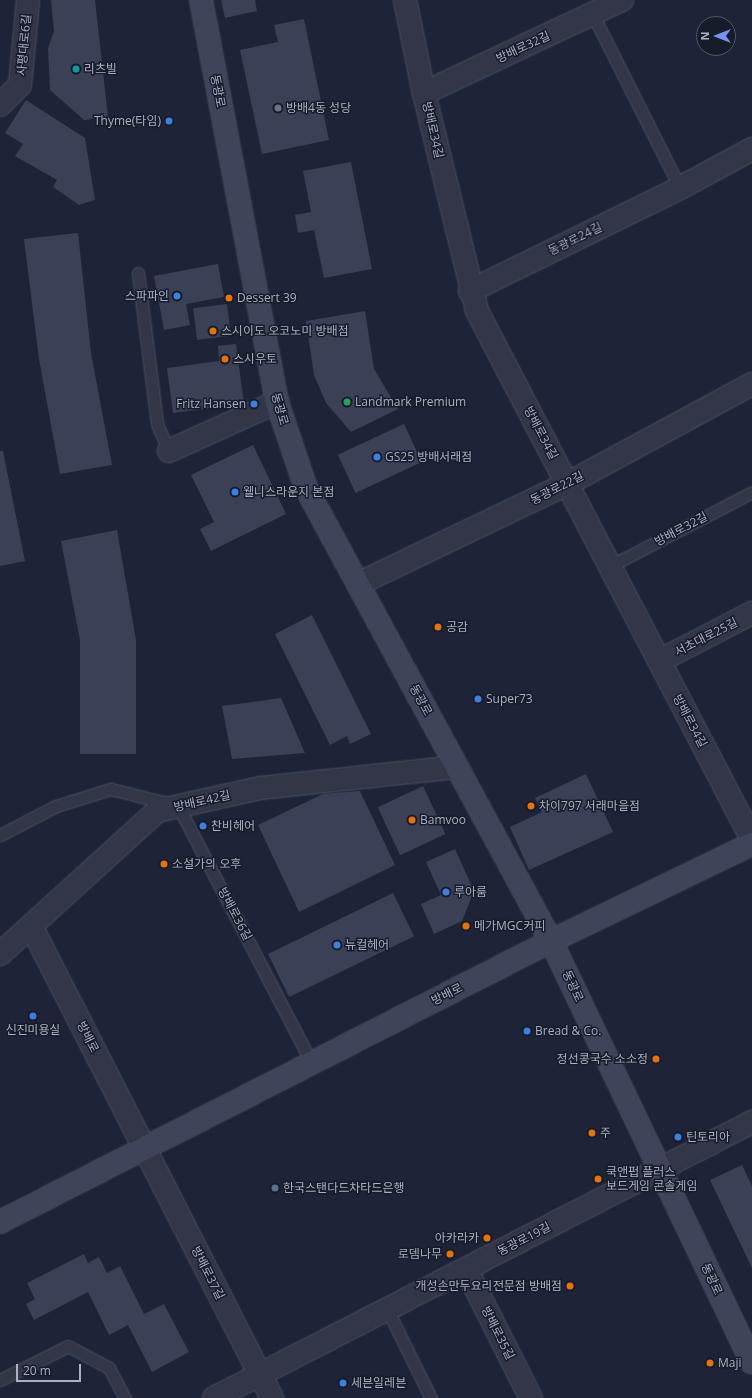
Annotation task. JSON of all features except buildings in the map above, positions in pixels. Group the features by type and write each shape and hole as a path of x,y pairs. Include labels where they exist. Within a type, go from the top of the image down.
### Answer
{"street":[{"name":"사평대로6길","path":"0,105 20,85 28,0"},
{"name":"동광로","path":"201,0 277,402 306,488 551,941 752,1363"},
{"name":"방배로34길","path":"405,0 424,92 470,291 477,311 752,839"},
{"name":"방배로32길","path":"424,92 593,15 620,1"},
{"name":"동광로24길","path":"470,291 680,188 752,149"},
{"name":"동광로22길","path":"358,584 567,484 752,384"},
{"path":"170,452 277,402"},
{"name":"서초대로25길","path":"659,661 752,613"},
{"name":"방배로42길","path":"0,954 157,811 261,788 458,768"},
{"name":"방배로","path":"0,1222 551,941 752,844"},
{"name":"방배로","path":"31,926 144,1148"},
{"name":"동광로19길","path":"214,1398 752,1122"},
{"name":"방배로37길","path":"144,1148 272,1398"},
{"name":"방배로35길","path":"466,1269 531,1398"}],"lane":[{"path":"593,15 680,188"},
{"path":"138,273 157,424 170,452"},
{"name":"방배로32길","path":"610,566 752,492"},
{"path":"0,835 56,806 111,789 178,806"},
{"name":"방배로36길","path":"178,806 312,1063"},
{"path":"387,1309 431,1398"},
{"path":"0,1380 68,1346 109,1368 125,1398"}],"place":[{"name":"리츠빌","path":"76,69"},
{"name":"방배4동 성당","path":"278,108"},
{"name":"Thyme(타임)","path":"169,121"},
{"name":"스파파인","path":"177,296"},
{"name":"Dessert 39","path":"229,298"},
{"name":"스시이도 오코노미 방배점","path":"213,331"},
{"name":"스시우토","path":"225,359"},
{"name":"Landmark Premium","path":"347,402"},
{"name":"Fritz Hansen","path":"254,404"},
{"name":"GS25 방배서래점","path":"377,457"},
{"name":"웰니스라운지 본점","path":"235,492"},
{"name":"공감","path":"438,627"},
{"name":"Super73","path":"478,699"},
{"name":"차이797 서래마을점","path":"531,806"},
{"name":"Bamvoo","path":"412,820"},
{"name":"찬비헤어","path":"203,826"},
{"name":"소설가의 오후","path":"164,864"},
{"name":"루아룸","path":"446,892"},
{"name":"메가MGC커피","path":"466,926"},
{"name":"뉴컬헤어","path":"337,945"},
{"name":"신진미용실","path":"33,1016"},
{"name":"Bread & Co.","path":"527,1031"},
{"name":"정선콩국수 소소정","path":"656,1059"},
{"name":"주","path":"592,1133"},
{"name":"틴토리아","path":"678,1137"},
{"name":"쿡앤펍 플러스 보드게임 콘솔게임","path":"598,1179"},
{"name":"한국스탠다드차타드은행","path":"275,1188"},
{"name":"아카라카","path":"487,1238"},
{"name":"로뎀나무","path":"450,1254"},
{"name":"개성손만두요리전문점 방배점","path":"570,1286"},
{"name":"Maji","path":"710,1363"},
{"name":"세븐일레븐","path":"343,1383"}]}
